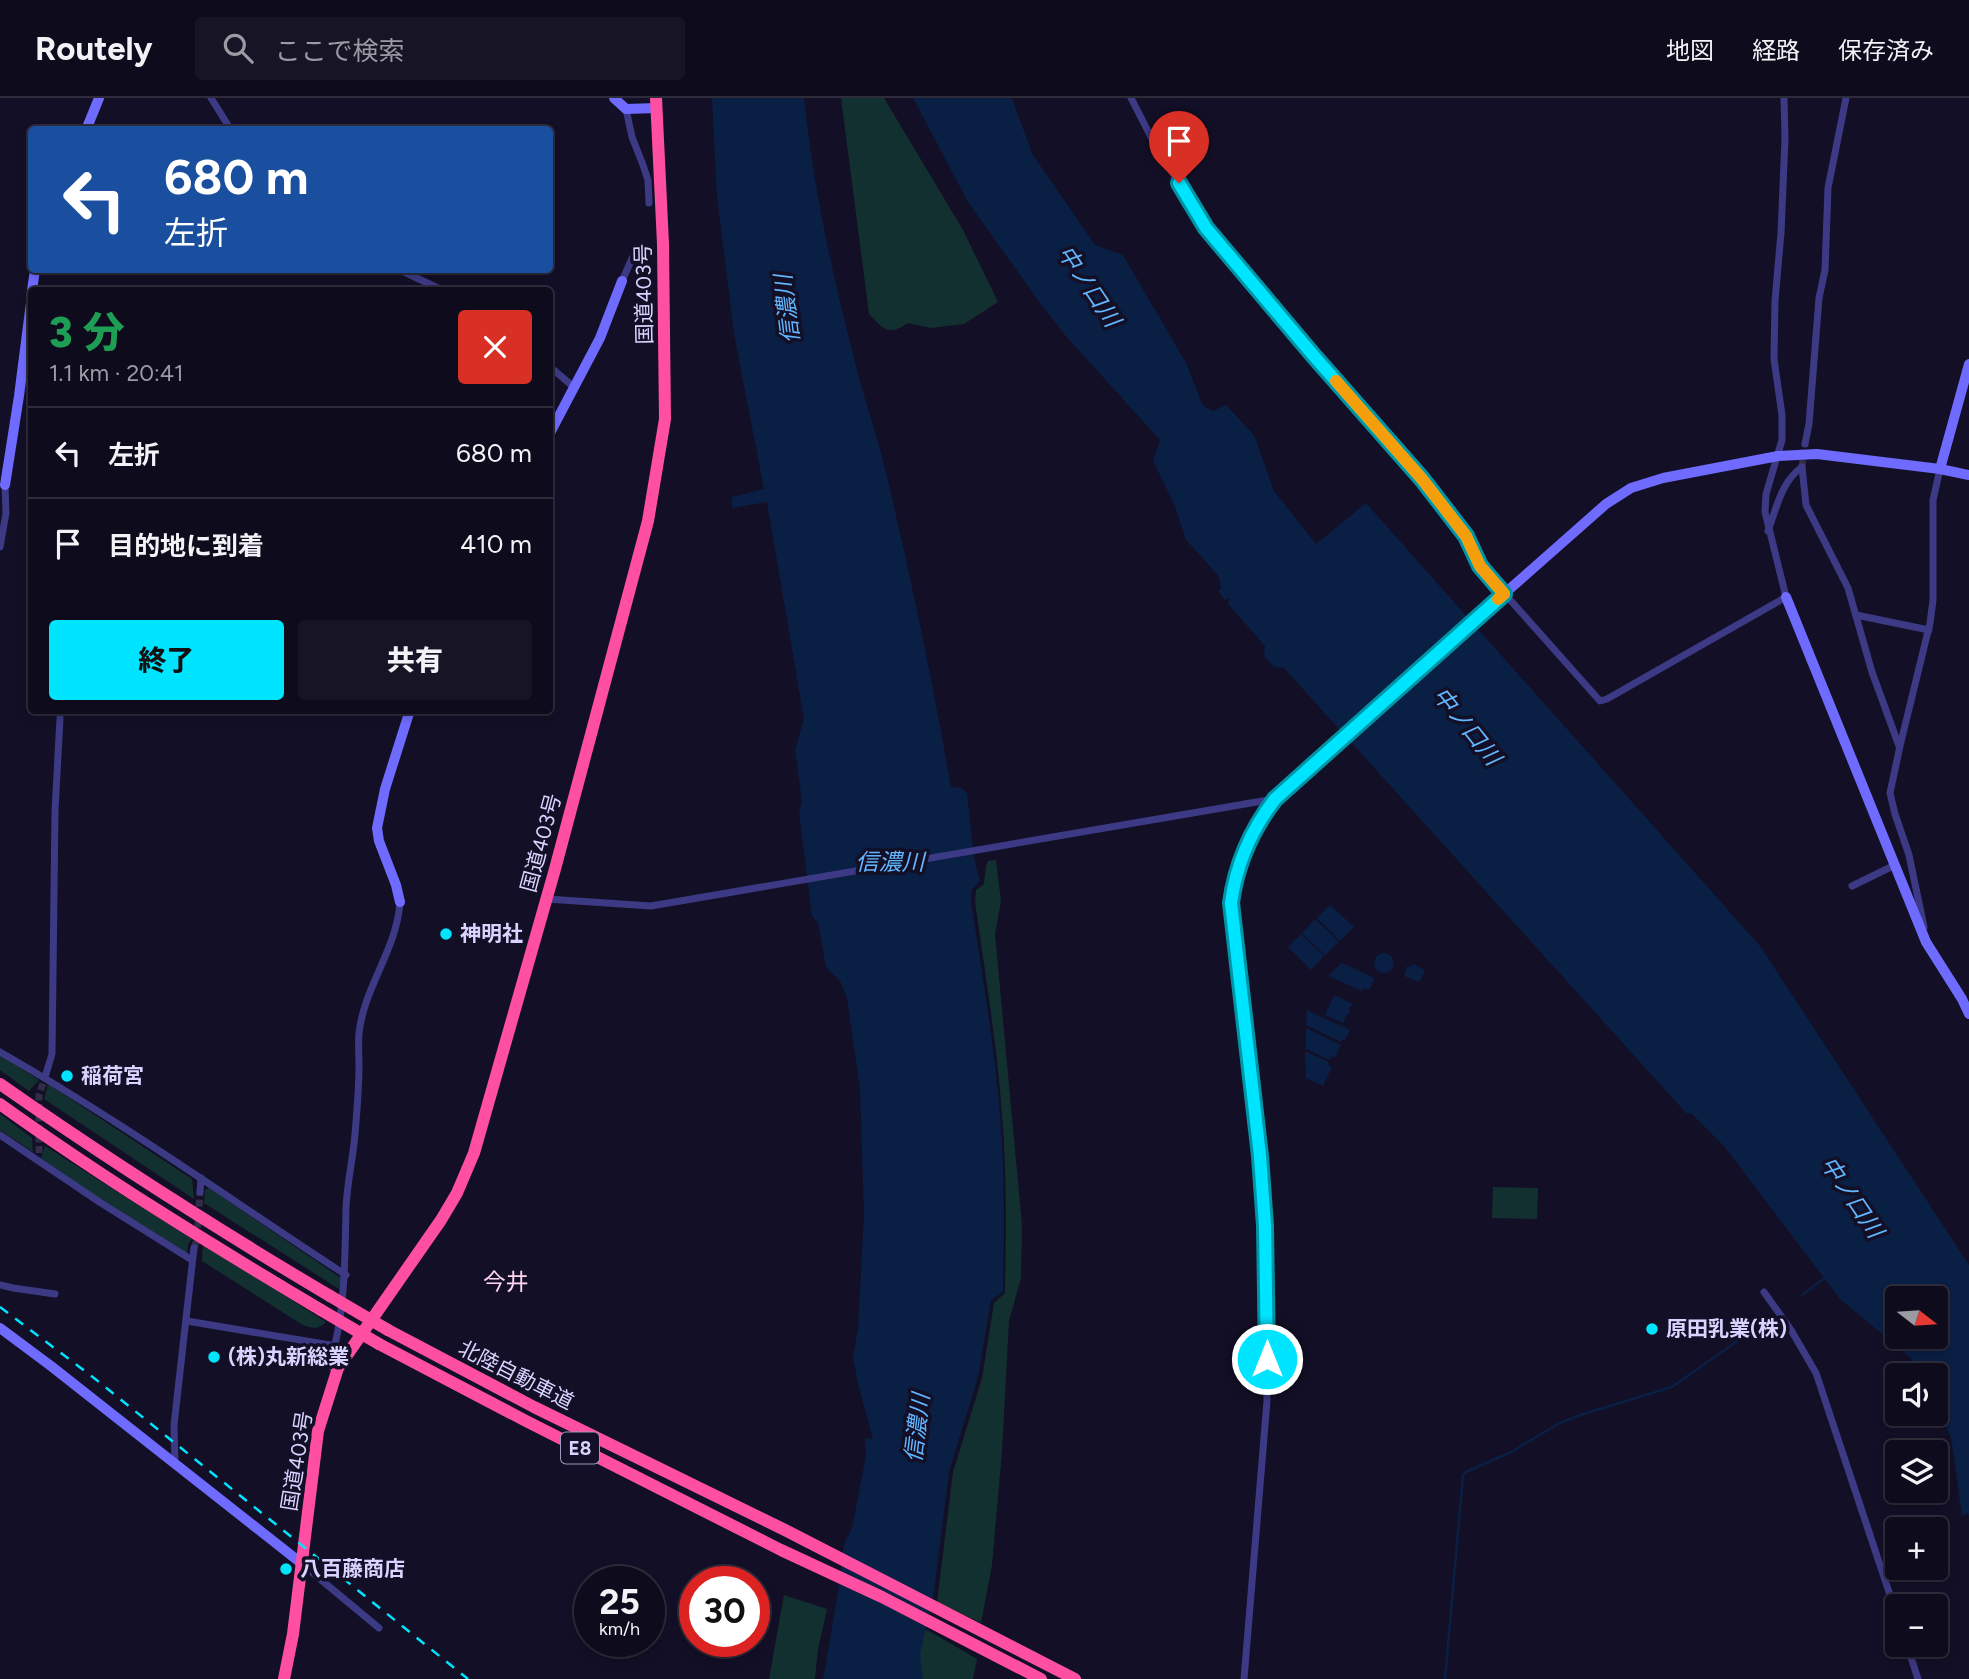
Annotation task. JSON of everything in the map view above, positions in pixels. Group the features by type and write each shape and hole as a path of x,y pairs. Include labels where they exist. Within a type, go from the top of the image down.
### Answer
{"highway":[{"name":"国道403号","path":"284,1679 293,1634 318,1431 336,1372 441,1220 457,1193 474,1153 547,899 648,521 665,419 663,244 657,103"},
{"name":"北陸自動車道","path":"0,1084 180,1206 388,1329 546,1413 785,1530 1075,1679"},
{"name":"北陸自動車道","path":"0,1104 172,1220 379,1344 526,1421 1041,1679"}],"street":[{"path":"88,126 99,98"},
{"path":"211,98 228,126"},
{"path":"614,98 626,109 632,137 648,180 649,203"},
{"path":"1131,98 1152,139 1206,228 1422,479 1466,536 1480,566 1600,701 1786,597"},
{"path":"1784,98 1785,139 1774,359 1782,415 1782,440 1766,494 1768,532 1786,597 1926,942 1969,1014"},
{"path":"1805,444 1810,424 1819,298 1825,270 1828,188 1846,98"},
{"path":"626,109 657,103"},
{"path":"553,428 600,338 634,254"},
{"path":"406,273 436,287"},
{"path":"0,547 6,513 5,485 28,325"},
{"path":"1926,942 1909,855 1890,793 1929,630 1933,600 1933,500 1969,364"},
{"path":"553,370 575,388"},
{"path":"1244,1679 1266,1401 1266,1278 1255,1103 1231,903 1245,848 1264,813 1275,799 1596,512 1631,488 1663,478 1778,456 1826,454 1969,475"},
{"path":"1768,532 1786,482 1802,467 1806,505 1848,588 1872,672 1900,746"},
{"path":"1856,615 1929,630"},
{"path":"336,1372 330,1365 336,1346 345,1275 346,1205 355,1138 359,1032 370,989 389,949 399,916 400,902 396,885 379,841 377,828 384,789 409,714"},
{"path":"45,1077 52,1054 55,811 60,718"},
{"path":"547,899 652,906 1275,799"},
{"path":"1852,886 1895,865"},
{"path":"0,1052 45,1077 345,1275"},
{"path":"0,1135 38,1157 192,1260"},
{"path":"200,1192 201,1178"},
{"path":"175,1465 174,1425 194,1248"},
{"path":"0,1284 55,1294"},
{"path":"1764,1292 1791,1330 1816,1373 1890,1594"},
{"path":"187,1321 336,1346"},
{"path":"0,1328 301,1563 379,1628"},
{"path":"1911,1657 1918,1679"}],"green space":[{"path":"841,98 884,98 963,230 998,302 964,324 931,328 908,323 891,330 879,324 869,314"},
{"path":"996,860 1001,901 995,934 1022,1225 1021,1278 1009,1321 992,1565 981,1623 937,1602 953,1472 982,1378 994,1303 1005,1293 1006,1226 1002,1115 994,1035 975,902 976,890 984,884 988,861"},
{"path":"0,1055 39,1080 29,1091 0,1070"},
{"path":"48,1084 192,1179 194,1199 44,1099"},
{"path":"0,1114 32,1138 33,1152 0,1130"},
{"path":"45,1146 192,1239 187,1253 41,1158"},
{"path":"1493,1187 1538,1188 1537,1219 1492,1218"},
{"path":"209,1188 341,1278 339,1289 204,1203 205,1190"},
{"path":"203,1244 326,1322 314,1328 301,1324 202,1261"},
{"path":"784,1595 827,1609 818,1649 815,1679 769,1679"},
{"path":"920,1628 977,1659 973,1679 916,1679"}],"water":[{"name":"信濃川","path":"712,98 804,98 818,196 838,294 902,541 951,787 961,788 967,793 974,858 980,881 972,889 971,902 1000,1114 1004,1225 1003,1292 991,1300 978,1377 949,1472 934,1592 920,1654 923,1679 823,1679 844,1544 852,1528 861,1482 866,1453 865,1438 873,1439 853,1357 858,1329 864,1214 860,1090 847,998 840,981 826,967 818,923 812,916 799,813 802,801 795,750 804,719 767,502 732,508 732,497 764,489 734,334 717,197"},
{"name":"中ノ口川","path":"913,98 1012,99 1033,155 1095,245 1123,255 1186,363 1203,406 1213,411 1226,405 1254,435 1274,491 1316,544 1366,503 1760,946 1969,1265 1969,1517 1968,1513 1962,1516 1951,1437 1946,1426 1948,1426 1948,1363 1914,1363 1900,1349 1948,1349 1948,1286 1885,1286 1885,1336 1840,1299 1724,1146 1692,1114 1686,1113 1284,668 1274,667 1264,656 1265,646 1228,604 1229,598 1225,600 1218,591 1221,588 1218,575 1186,540 1175,506 1153,461 1160,440 1065,335 968,202"},
{"path":"1330,905 1354,927 1340,941 1317,918"},
{"path":"1315,919 1339,942 1325,955 1302,933"},
{"path":"1301,934 1324,956 1311,970 1288,947"},
{"path":"1384,953 1391,956 1394,963 1391,970 1384,973 1377,970 1374,963 1377,956"},
{"path":"1342,963 1375,978 1369,990 1363,988 1362,991 1328,976"},
{"path":"1413,964 1425,970 1419,982 1404,976 1407,966 1412,967"},
{"path":"1334,995 1353,1004 1348,1009 1350,1011 1344,1023 1325,1015"},
{"path":"1307,1010 1350,1030 1345,1040 1342,1039 1341,1042 1306,1025"},
{"path":"1306,1028 1341,1045 1335,1058 1332,1056 1330,1060 1306,1049"},
{"path":"1305,1051 1329,1062 1328,1065 1332,1067 1323,1086 1306,1078"}],"pier":[{"path":"1470,613 1478,623 1346,742 1338,733"}],"waterway":[{"path":"1802,1295 1826,1277"},
{"path":"1445,1679 1463,1475 1511,1452 1558,1424 1672,1387 1767,1320"}],"tunnel":[{"path":"1802,467 1805,444"},
{"path":"39,1153 39,1095 45,1077"},
{"path":"194,1248 197,1240 200,1192"}],"railway":[{"path":"0,1307 94,1378 468,1679"}],"slow traffic":[{"path":"1336,381 1422,479 1466,536 1480,566 1504,594 1498,599"}],"place":[{"name":"神明社","path":"446,934"},
{"name":"稲荷宮","path":"67,1076"},
{"name":"原田乳業(株)","path":"1652,1329"},
{"name":"(株)丸新総業","path":"214,1357"},
{"name":"八百藤商店","path":"286,1569"}],"district":[{"name":"今井","path":"506,1282"}],"route":[{"path":"1179,183 1206,228 1422,479 1466,536 1480,566 1504,594 1275,799 1245,848 1231,903 1260,1156 1265,1226 1267,1359"}]}
